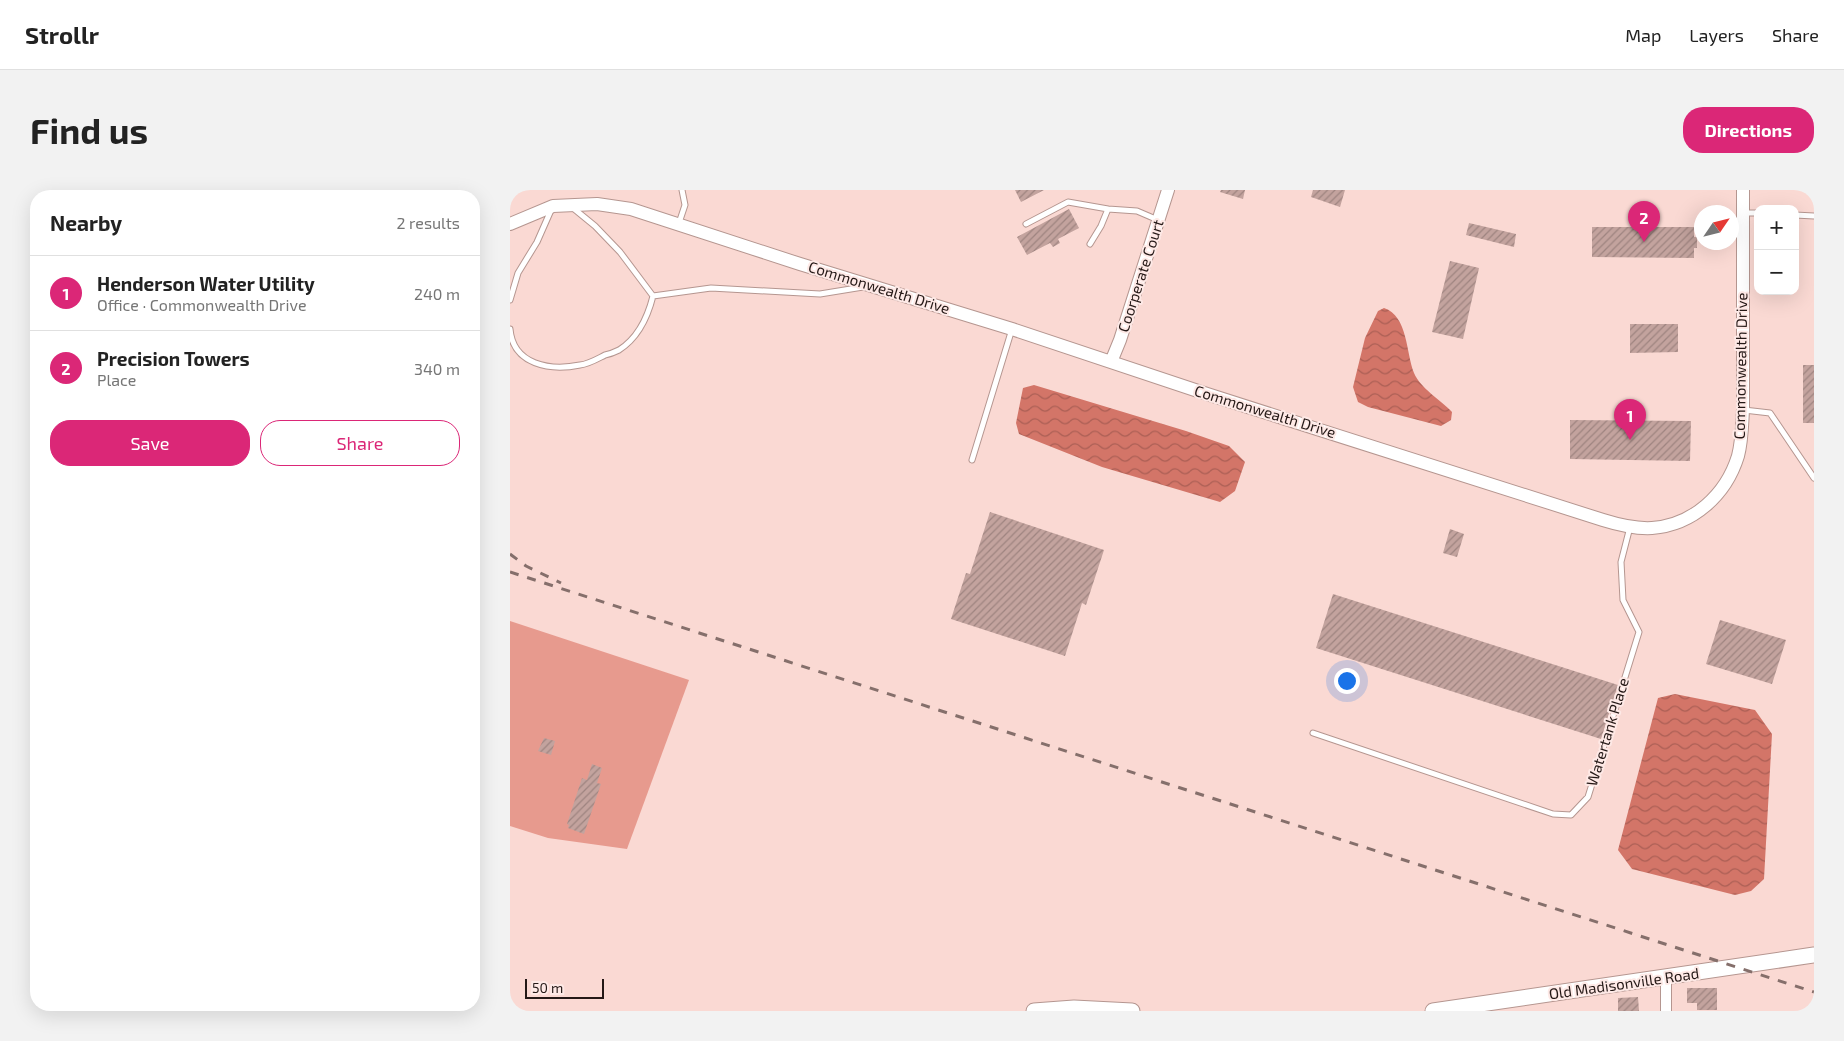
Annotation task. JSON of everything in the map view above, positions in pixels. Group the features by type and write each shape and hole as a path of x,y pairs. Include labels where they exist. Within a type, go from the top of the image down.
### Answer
{"main road":[{"name":"Old Madisonville Road","path":"1433,1011 1518,1005 1666,978 1814,955"},
{"path":"1034,1011 1074,1008 1132,1011"}],"street":[{"name":"Coorperate Court","path":"1111,362 1120,340 1168,190"},
{"name":"Commonwealth Drive","path":"510,224 553,206 597,204 631,209 679,223 800,264 1012,329 1603,520 1630,527 1652,528 1682,521 1707,506 1726,483 1738,456 1743,410 1743,190"},
{"path":"1666,978 1666,1011"}],"lane":[{"path":"679,223 685,205 682,190"},
{"path":"1026,224 1068,202 1136,212 1159,220"},
{"path":"570,205 595,226 620,252 653,296"},
{"path":"510,300 518,274 537,242 553,206"},
{"path":"1090,244 1101,226 1108,209"},
{"path":"1743,213 1754,213"},
{"path":"1799,215 1814,216"},
{"path":"653,296 711,288 820,294 874,286"},
{"path":"510,329 511,338 520,356 545,367 581,365 620,350 638,331 650,307 653,296"},
{"path":"972,460 1012,329"},
{"path":"1743,410 1770,413 1814,478"},
{"name":"Watertank Place","path":"1313,733 1553,814 1571,815 1588,797 1638,632 1623,600 1621,562 1630,527"}],"shaded area":[{"path":"510,621 689,680 627,849 548,838 510,826"}],"water":[{"path":"1384,308 1392,312 1402,327 1411,365 1417,379 1452,412 1451,420 1441,426 1368,407 1358,402 1353,387 1365,338 1378,311"},
{"path":"1034,385 1229,446 1245,462 1235,491 1220,502 1102,467 1019,434 1016,423 1023,388"},
{"path":"1675,694 1755,710 1772,734 1764,879 1751,891 1735,895 1632,869 1618,850 1658,698"}],"building":[{"path":"1015,190 1044,190 1021,202"},
{"path":"1221,190 1245,190 1243,199 1220,192"},
{"path":"1313,190 1345,190 1340,207 1311,197"},
{"path":"1069,209 1079,228 1058,239 1060,243 1053,247 1050,243 1027,255 1017,237"},
{"path":"1469,223 1516,234 1514,247 1466,235"},
{"path":"1592,227 1694,227 1694,258 1592,257"},
{"path":"1450,261 1479,268 1463,339 1432,332"},
{"path":"1630,324 1678,324 1678,352 1630,353"},
{"path":"1803,365 1814,365 1814,423 1803,423"},
{"path":"1570,420 1691,421 1690,461 1570,459"},
{"path":"990,512 1104,550 1086,605 1082,603 1065,656 951,619 966,573 970,574"},
{"path":"1450,529 1464,534 1457,557 1443,553"},
{"path":"1333,594 1618,685 1601,739 1316,648"},
{"path":"1720,620 1786,640 1772,684 1706,664"},
{"path":"544,738 555,741 551,755 538,751"},
{"path":"592,764 602,768 597,783 601,784 584,834 568,828 569,825 567,824 582,778 587,780"},
{"path":"1687,988 1717,988 1717,1010 1697,1010 1697,1003 1687,1003"},
{"path":"1638,997 1639,1011 1618,1011 1618,998"}],"railway":[{"path":"510,554 526,566 561,583"},
{"path":"510,572 1814,992"}],"place":[{"name":"Precision Towers","path":"1644,242"},
{"name":"Henderson Water Utility","path":"1630,440"}]}
